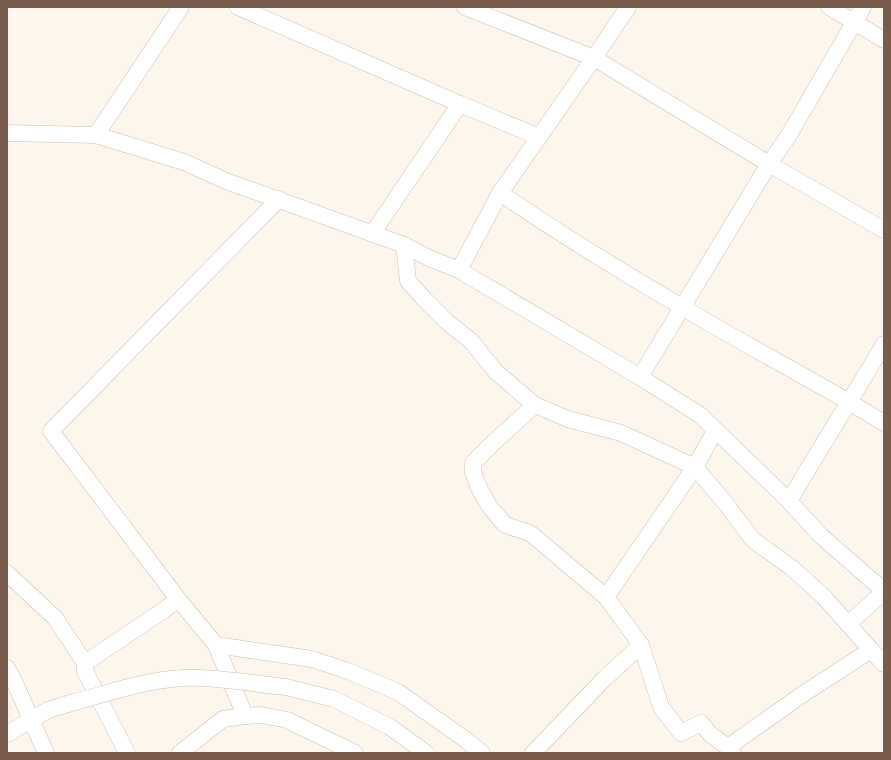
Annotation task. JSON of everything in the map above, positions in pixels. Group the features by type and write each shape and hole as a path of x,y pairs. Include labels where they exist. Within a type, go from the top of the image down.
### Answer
{"street":[{"path":"96,135 181,7"},
{"path":"238,7 538,137"},
{"path":"464,7 594,58 769,164 884,230"},
{"path":"459,270 500,193 628,7"},
{"path":"828,7 884,40"},
{"path":"640,377 769,164 789,135 863,7"},
{"path":"372,234 460,104"},
{"path":"7,133 96,135 184,162 226,181 404,245 429,258 459,270 640,377 700,415 789,501 820,535 884,592 848,624"},
{"path":"500,193 556,231 682,308 850,402 884,423"},
{"path":"245,716 216,645 178,599 51,431 278,199"},
{"path":"404,245 408,281 440,316 471,341 496,372 535,405 568,419 621,433 695,467 726,504 753,540 824,597 884,664"},
{"path":"789,501 823,441 850,402 884,344"},
{"path":"535,405 473,463 473,472 479,488 490,507 505,525 530,534 606,598 642,645 661,707 681,733 701,723 711,735 730,750 803,694 871,650"},
{"path":"606,598 695,467 715,431"},
{"path":"7,573 55,618 85,662 85,670 127,753"},
{"path":"85,662 164,610 178,599"},
{"path":"216,645 312,659 348,671 398,692 482,753"},
{"path":"533,753 605,678 642,645"},
{"path":"7,668 14,680 46,753"},
{"path":"7,734 48,710 71,703 134,686 168,680 199,678 286,687 334,699 390,727 426,753"},
{"path":"180,753 223,719 262,715 288,720 355,753"}]}
